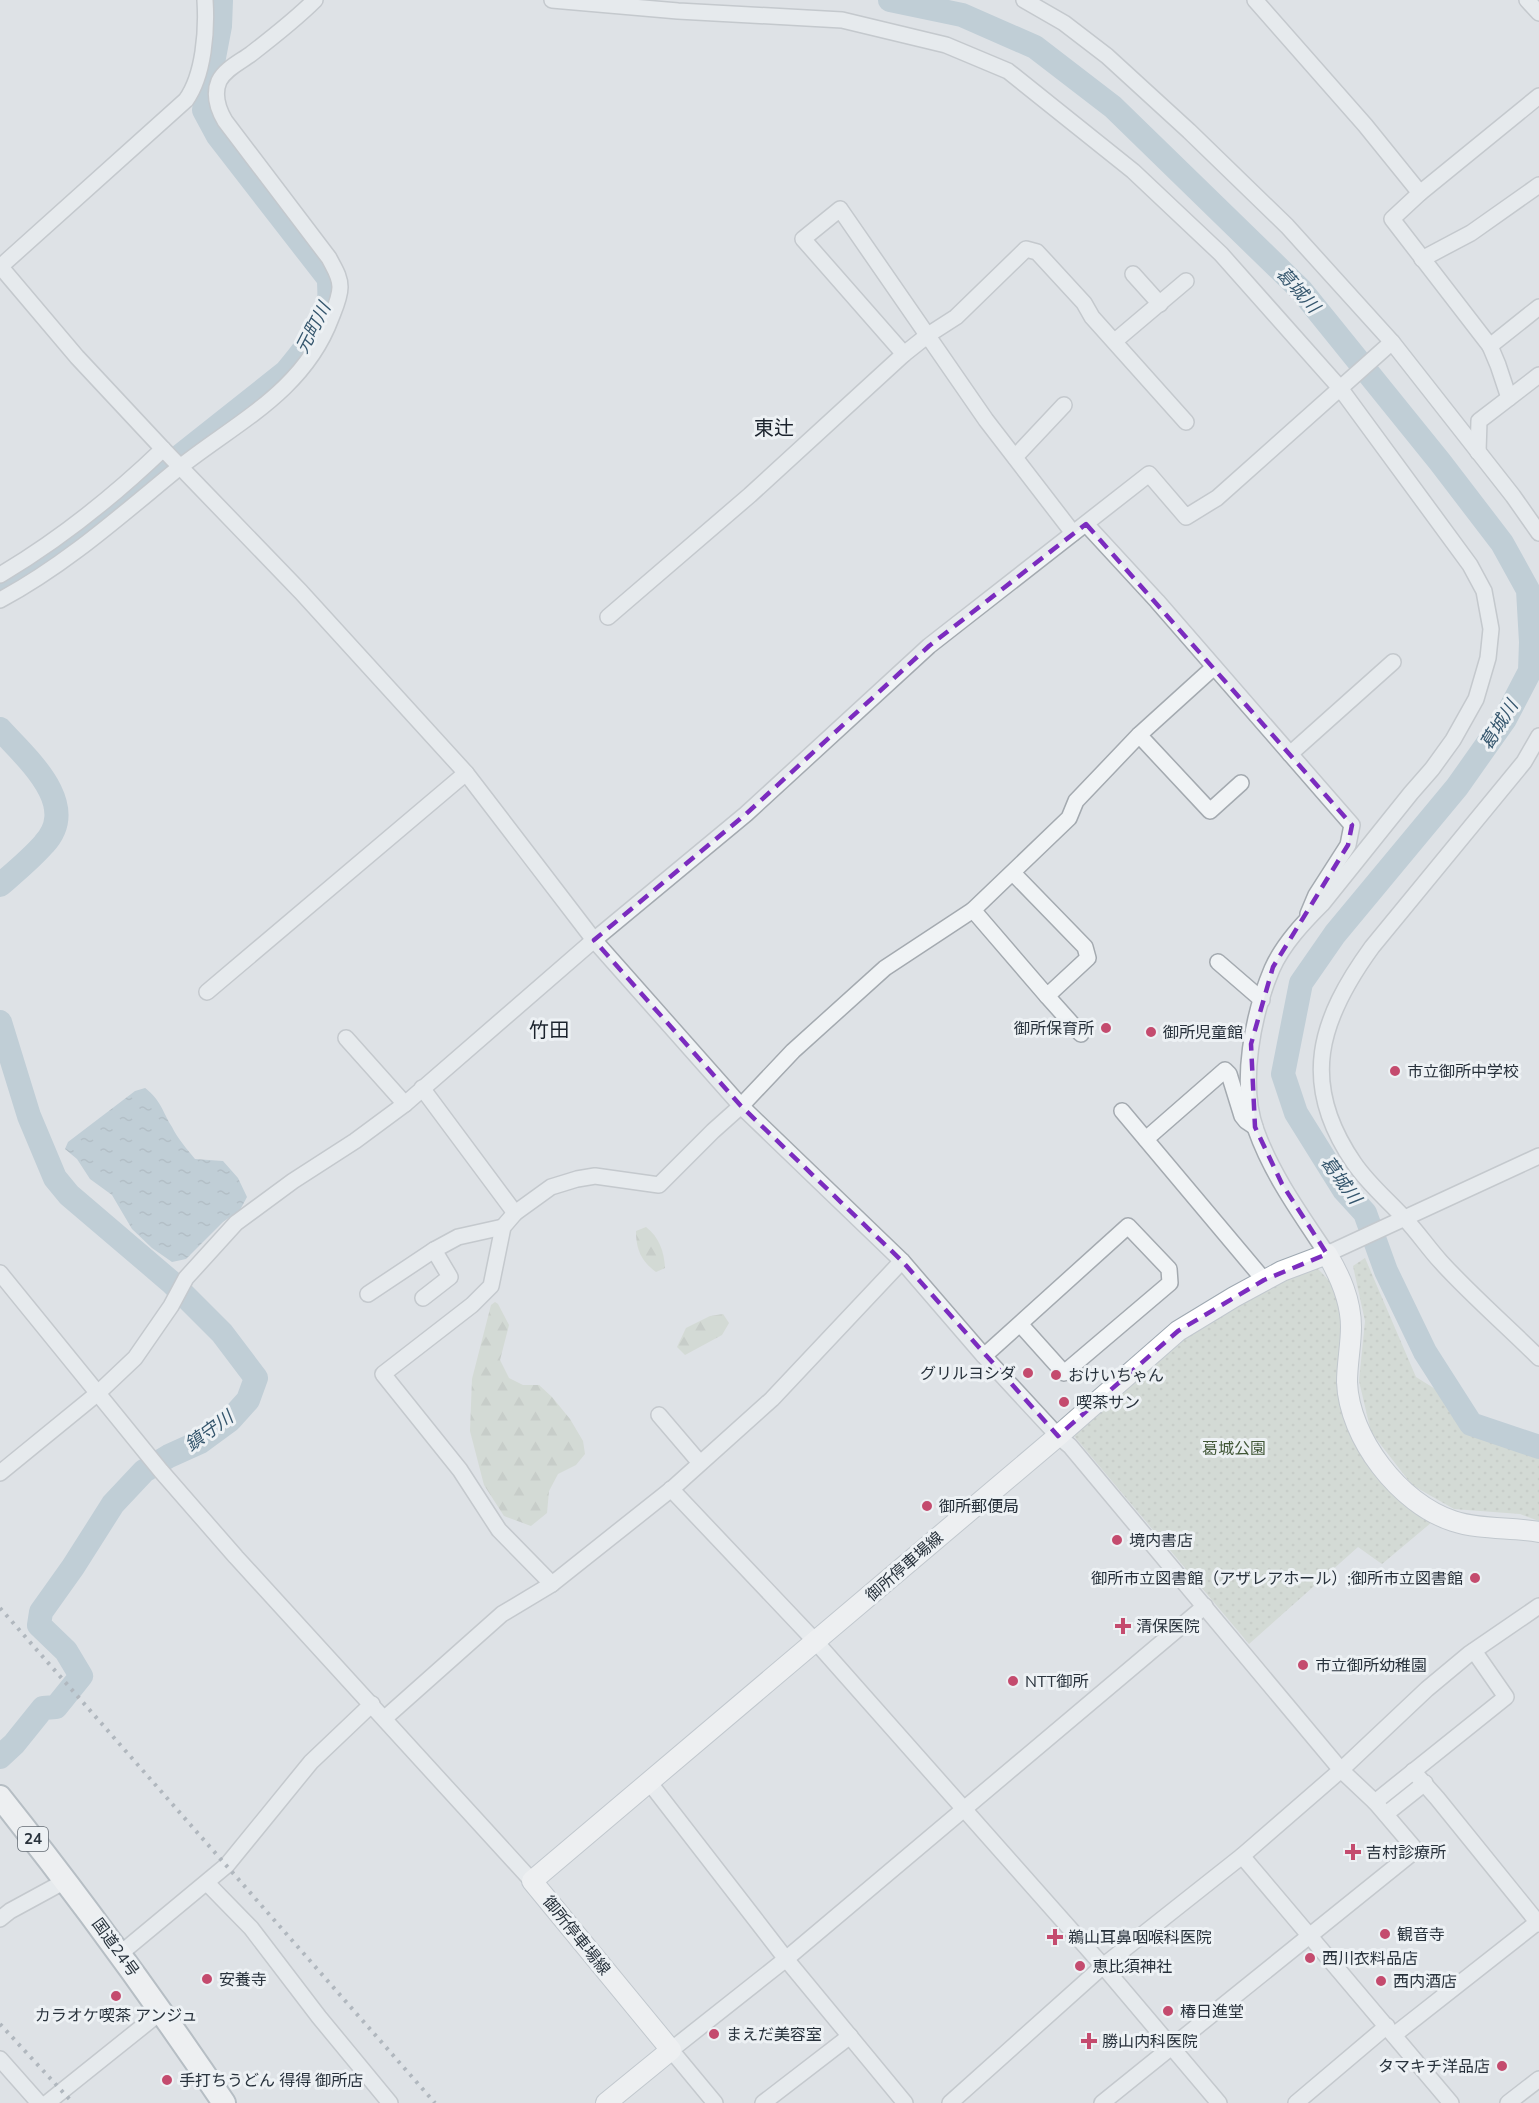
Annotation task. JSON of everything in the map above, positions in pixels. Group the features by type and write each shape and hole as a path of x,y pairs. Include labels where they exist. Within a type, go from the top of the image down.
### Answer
{"highway":[{"name":"国道24号","path":"0,1797 67,1880 121,1953 224,2103"}],"main road":[{"name":"御所停車場線","path":"670,2050 532,1881 1058,1436 1178,1331 1233,1297 1282,1271 1335,1250"},
{"path":"1335,1250 1352,1325 1347,1383 1352,1413 1370,1452 1403,1491 1437,1515 1468,1524 1539,1532"},
{"path":"606,2103 670,2050"}],"street":[{"path":"205,0 206,21 200,71 186,100 0,267 77,357 305,597 466,773 594,940 741,1106 902,1260 984,1356 1070,1446 1341,1770 1375,1802 1416,1850 1102,2103"},
{"path":"0,600 32,583 62,562 180,467 243,423 292,382 318,345 329,324 340,289 338,276 329,258 221,115 216,95 223,72 250,55 315,0"},
{"path":"552,0 668,10 842,20 946,45 1008,71 1133,171 1221,254 1342,386 1470,565 1484,591 1491,629 1488,658 1471,708 1453,740 1432,770 1323,904 1306,920 1273,967 1251,1044 1249,1081 1255,1127 1282,1185 1335,1250 1539,1156"},
{"path":"1024,0 1064,23 1107,56 1287,226 1445,409 1539,533"},
{"path":"1255,0 1365,125 1420,193"},
{"path":"1527,0 1539,13"},
{"path":"200,71 223,72"},
{"path":"1509,398 1490,346 1392,219 1420,193 1539,96"},
{"path":"1422,259 1472,233 1539,185"},
{"path":"903,354 803,239 840,209 986,420 1015,457 1080,528 1214,666 1353,825 1348,845 1316,895 1306,920"},
{"path":"608,617 750,495 903,354 956,317 1026,249 1037,252 1186,422"},
{"path":"1134,274 1160,304"},
{"path":"1115,341 1186,281"},
{"path":"1490,346 1539,307"},
{"path":"0,1473 98,1393 135,1358 171,1306 186,1278 236,1223 293,1181 356,1141 405,1104 594,940 746,814 929,646 1149,474 1186,517 1217,498 1389,344"},
{"path":"1479,421 1539,375"},
{"path":"1015,457 1064,405"},
{"path":"1445,409 1479,421"},
{"path":"1478,452 1479,421"},
{"path":"0,575 31,557 94,510 163,449"},
{"path":"1290,754 1393,662"},
{"path":"552,1584 499,1530 460,1470 383,1374 472,1305 491,1286 503,1227 515,1213 551,1188 577,1179 595,1176 659,1185 741,1106 793,1051 885,968 974,910 1070,818 1076,801 1139,735 1214,666"},
{"path":"1139,735 1210,811 1241,783"},
{"path":"1539,736 1524,762 1372,946 1350,976 1331,1014 1322,1047 1321,1076 1324,1102 1336,1133 1361,1172 1399,1222 1539,1358"},
{"path":"207,992 466,773"},
{"path":"1013,873 1084,947 1088,958 1047,996"},
{"path":"974,910 1081,1034"},
{"path":"1218,962 1262,1000"},
{"path":"346,1038 405,1104"},
{"path":"1146,1139 1225,1070 1229,1074 1242,1116 1255,1127"},
{"path":"422,1088 515,1213"},
{"path":"1122,1111 1264,1281"},
{"path":"984,1356 1128,1226 1169,1269 1170,1282 1064,1373 1020,1324"},
{"path":"368,1294 434,1250 458,1237 503,1227"},
{"path":"423,1298 450,1277 434,1250"},
{"path":"385,1718 502,1614 552,1584 700,1463 772,1398 902,1260"},
{"path":"0,1273 161,1471 236,1557 532,1881"},
{"path":"659,1415 700,1463"},
{"path":"670,1489 816,1642 1103,1966 1219,2103"},
{"path":"715,2103 670,2050 786,1959 962,1808 1205,1606"},
{"path":"950,2103 1103,1966 1242,1856 1341,1770 1427,1689 1474,1651 1539,1606"},
{"path":"1375,1802 1506,1696 1474,1651"},
{"path":"121,1953 227,1865 311,1762 372,1704"},
{"path":"1296,2103 1390,2031 1539,1923 1413,1771"},
{"path":"649,1782 786,1959 905,2103"},
{"path":"1386,1814 1425,1783"},
{"path":"1242,1856 1451,2103"},
{"path":"0,1919 10,1911 67,1880"},
{"path":"207,1883 251,1929 390,2103"},
{"path":"47,2103 162,2011"},
{"path":"763,2103 850,2036"},
{"path":"0,2059 39,2103"},
{"path":"1508,2103 1539,2079"}],"highlighted area":[{"path":"1086,524 1352,825 1348,845 1273,967 1251,1044 1255,1127 1282,1184 1327,1254 1264,1280 1178,1331 1058,1436 902,1261 741,1106 594,940 746,814 929,646"}],"green space":[{"path":"646,1227 660,1245 663,1256 665,1268 656,1272 643,1259 637,1243 636,1231"},
{"path":"1365,1258 1416,1377 1440,1392 1478,1435 1515,1438 1539,1454 1539,1521 1520,1514 1454,1509 1412,1485 1371,1432 1359,1381 1365,1321 1353,1266"},
{"name":"葛城公園","path":"1317,1268 1332,1285 1342,1315 1341,1398 1349,1430 1357,1446 1379,1474 1432,1522 1382,1564 1358,1547 1249,1644 1074,1436 1182,1337 1282,1281"},
{"path":"495,1302 509,1325 500,1360 509,1378 523,1385 539,1385 570,1419 583,1441 585,1454 576,1465 558,1474 549,1491 547,1513 531,1526 504,1516 484,1485 470,1431 472,1379 491,1305"},
{"path":"723,1314 729,1323 722,1335 685,1355 677,1347 686,1328 710,1316"}],"water":[{"path":"145,1088 158,1101 177,1136 195,1159 223,1161 238,1178 247,1197 240,1210 223,1222 186,1259 172,1262 152,1248 132,1229 112,1195 90,1179 77,1159 65,1149 68,1142 135,1091"}],"waterway":[{"name":"元町川","path":"0,589 25,577 55,555 286,372 311,340 326,312 329,303 329,279 218,136 204,110 220,26 221,0"},
{"name":"葛城川","path":"890,0 962,15 1035,47 1113,107 1301,290 1440,462 1502,543 1528,590 1530,671 1505,719 1457,787 1335,934 1301,983 1283,1074 1296,1113 1344,1190 1365,1213 1386,1271 1425,1352 1471,1424 1539,1447"},
{"name":"元町川","path":"0,729 46,782 56,813 54,829 44,844 0,885"},
{"name":"鎮守川","path":"0,1022 29,1116 55,1178 69,1195 171,1282 222,1333 256,1378 248,1400 230,1420 200,1442 169,1456 144,1471 113,1504 41,1612 39,1625 66,1651 81,1676 56,1707 43,1708 14,1744 0,1757"}],"railway":[{"path":"0,1608 435,2103"},
{"path":"0,2024 73,2103"}],"place":[{"name":"御所保育所","path":"1106,1028"},
{"name":"御所児童館","path":"1151,1032"},
{"name":"市立御所中学校","path":"1395,1071"},
{"name":"グリルヨシダ","path":"1028,1373"},
{"name":"おけいちゃん","path":"1056,1375"},
{"name":"喫茶サン","path":"1064,1402"},
{"name":"御所郵便局","path":"927,1506"},
{"name":"境内書店","path":"1117,1540"},
{"name":"御所市立図書館（アザレアホール）;御所市立図書館","path":"1475,1578"},
{"name":"清保医院","path":"1123,1626"},
{"name":"市立御所幼稚園","path":"1303,1665"},
{"name":"NTT御所","path":"1013,1681"},
{"name":"吉村診療所","path":"1353,1852"},
{"name":"観音寺","path":"1385,1934"},
{"name":"鵜山耳鼻咽喉科医院","path":"1055,1937"},
{"name":"西川衣料品店","path":"1310,1958"},
{"name":"恵比須神社","path":"1080,1966"},
{"name":"安養寺","path":"207,1979"},
{"name":"西内酒店","path":"1381,1981"},
{"name":"カラオケ喫茶 アンジュ","path":"116,1996"},
{"name":"椿日進堂","path":"1168,2011"},
{"name":"まえだ美容室","path":"714,2034"},
{"name":"勝山内科医院","path":"1089,2041"},
{"name":"タマキチ洋品店","path":"1502,2066"},
{"name":"手打ちうどん 得得 御所店","path":"167,2080"}],"district":[{"name":"東辻","path":"774,428"},
{"name":"竹田","path":"549,1030"}]}
